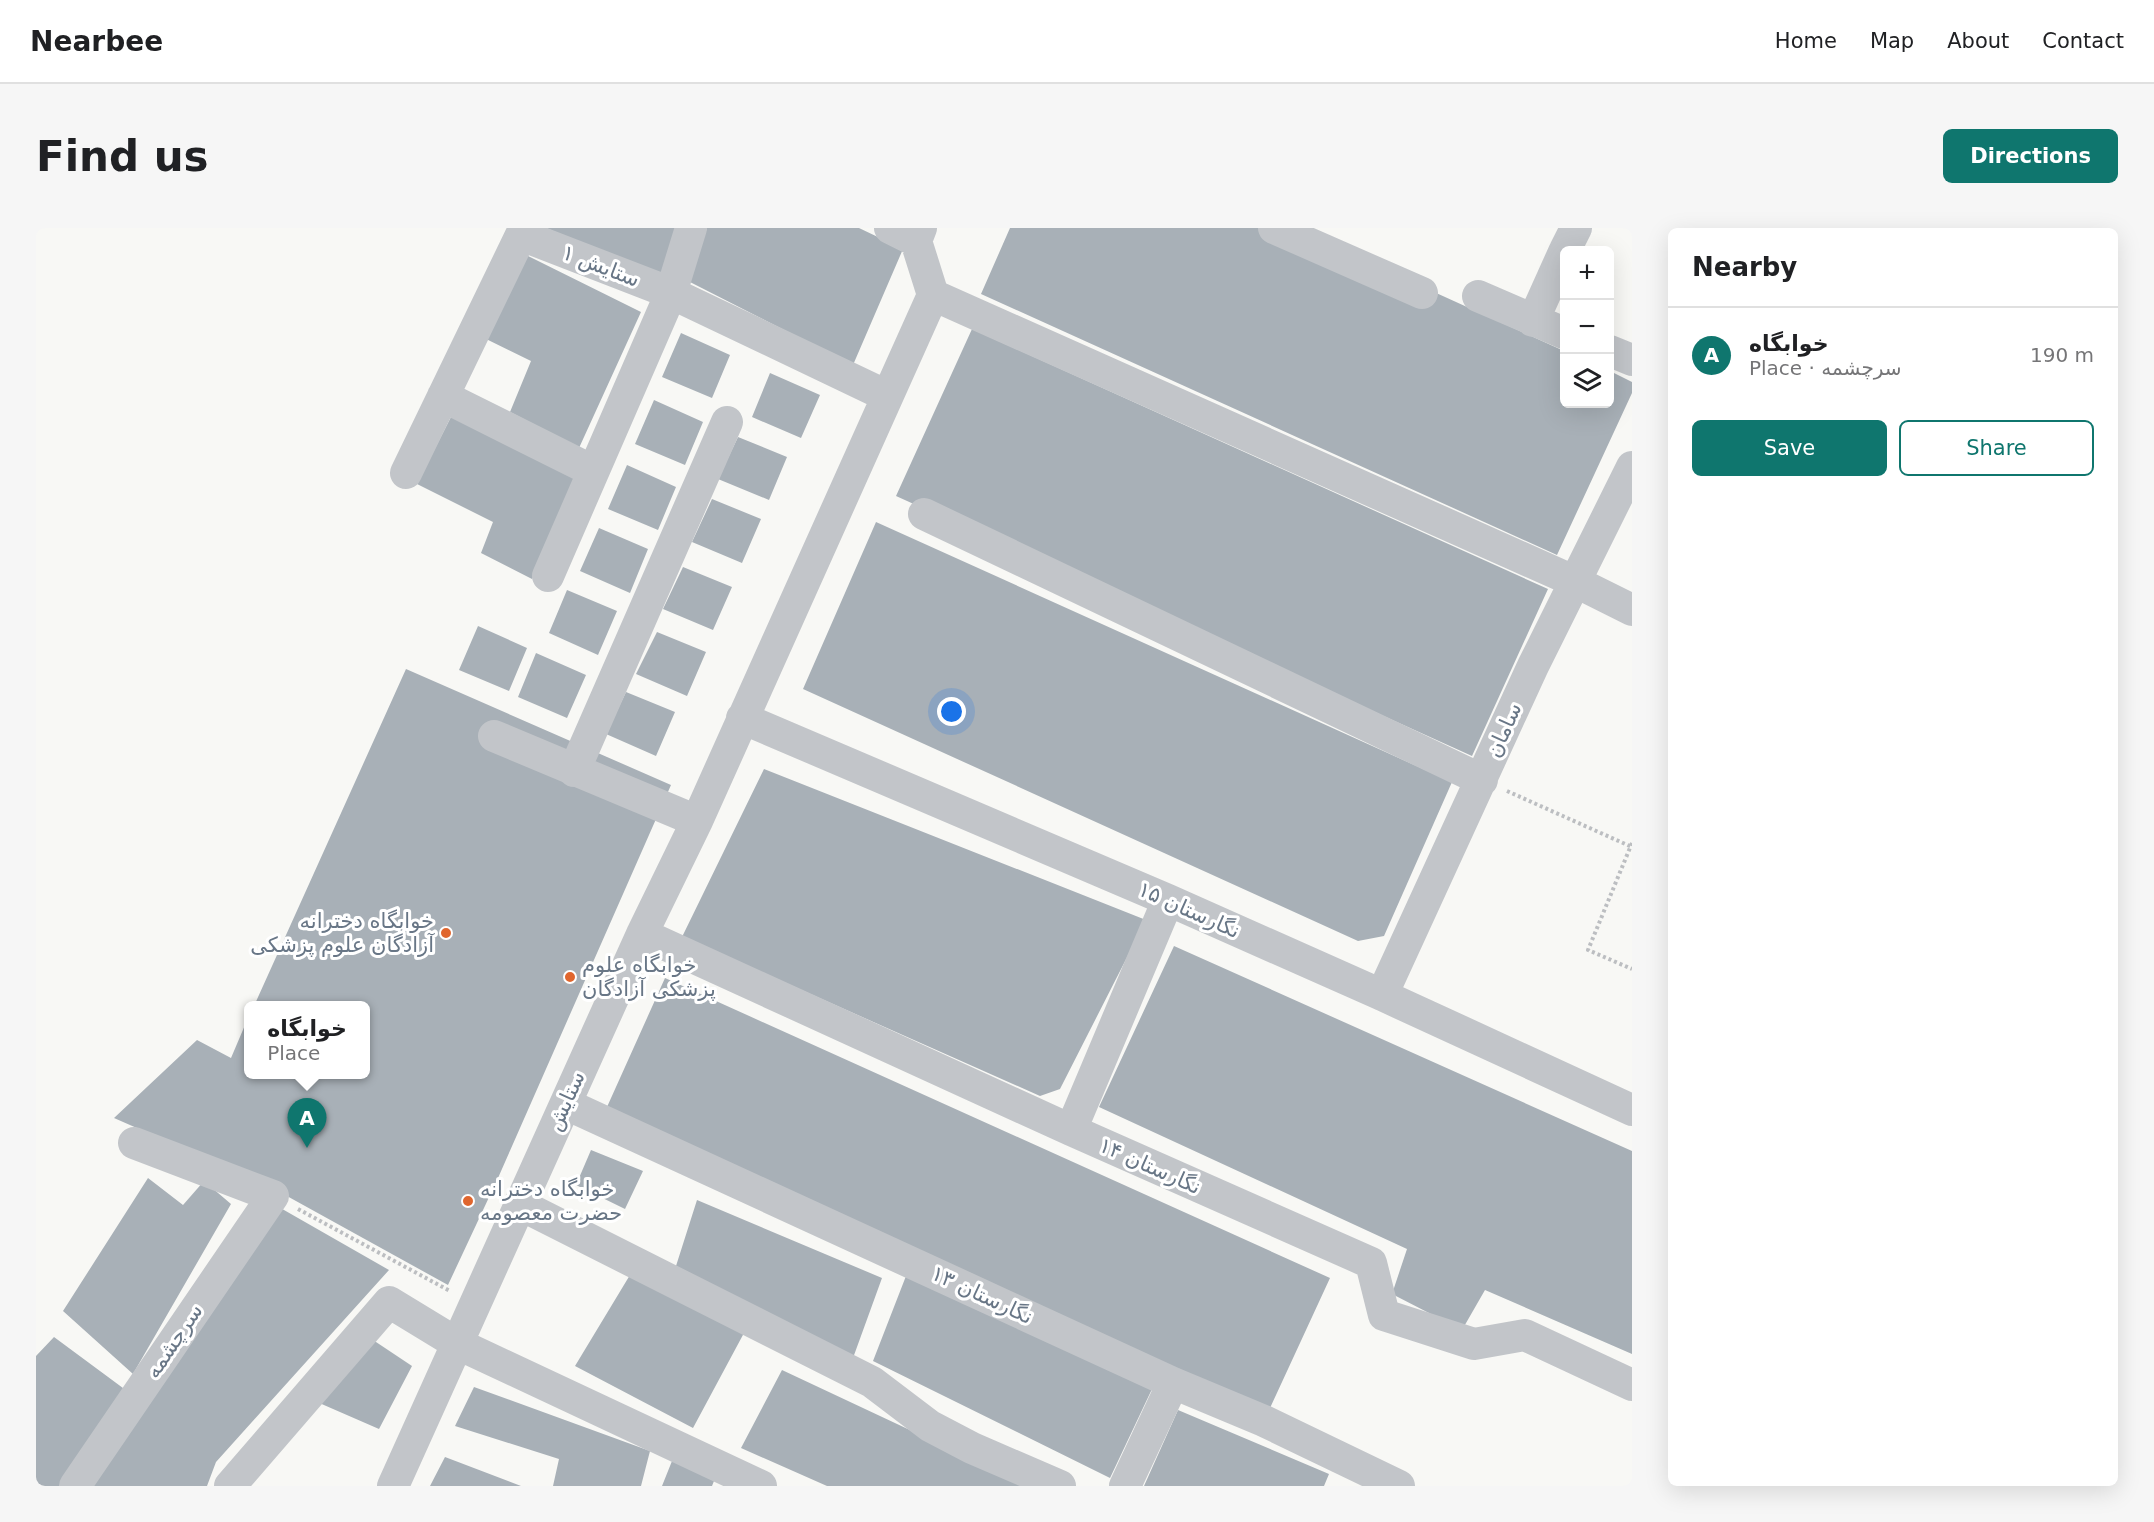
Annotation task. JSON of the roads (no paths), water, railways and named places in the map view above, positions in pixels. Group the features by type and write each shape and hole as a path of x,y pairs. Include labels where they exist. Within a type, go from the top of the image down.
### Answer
{"street":[{"path":"548,576 670,292 691,228"},
{"path":"1274,228 1422,293"},
{"name":"ستایش ۱","path":"406,473 443,396 512,231 670,292 887,396"},
{"path":"909,232 933,295 1576,582 1632,610"},
{"path":"1533,321 1569,238"},
{"name":"ستایش","path":"393,1486 642,933 697,821 933,295"},
{"path":"1478,296 1560,331"},
{"path":"1614,353 1632,360"},
{"path":"443,396 593,471"},
{"path":"574,771 727,422"},
{"name":"سامان","path":"1382,995 1533,666 1632,467"},
{"path":"924,514 1482,780"},
{"name":"نگارستان ۱۵","path":"742,718 1168,900 1632,1110"},
{"path":"494,736 697,821"},
{"path":"1071,1130 1168,900"},
{"name":"نگارستان ۱۴","path":"642,933 1071,1130 1371,1263 1384,1315 1474,1344 1525,1335 1632,1385"},
{"name":"نگارستان ۱۳","path":"566,1104 1173,1383 1264,1421 1348,1474 1399,1486"},
{"name":"سرچشمه","path":"75,1486 273,1196 134,1143"},
{"path":"519,1204 872,1382 930,1426 972,1448 1060,1486"},
{"path":"230,1486 389,1302 458,1344 761,1486"},
{"path":"1125,1486 1173,1383"}],"place":[{"name":"خوابگاه دخترانه آزادگان علوم پزشکی","path":"446,933"},
{"name":"خوابگاه علوم پزشکی آزادگان","path":"570,977"},
{"name":"خوابگاه","path":"307,1148"},
{"name":"خوابگاه دخترانه حضرت معصومه","path":"468,1201"}]}
